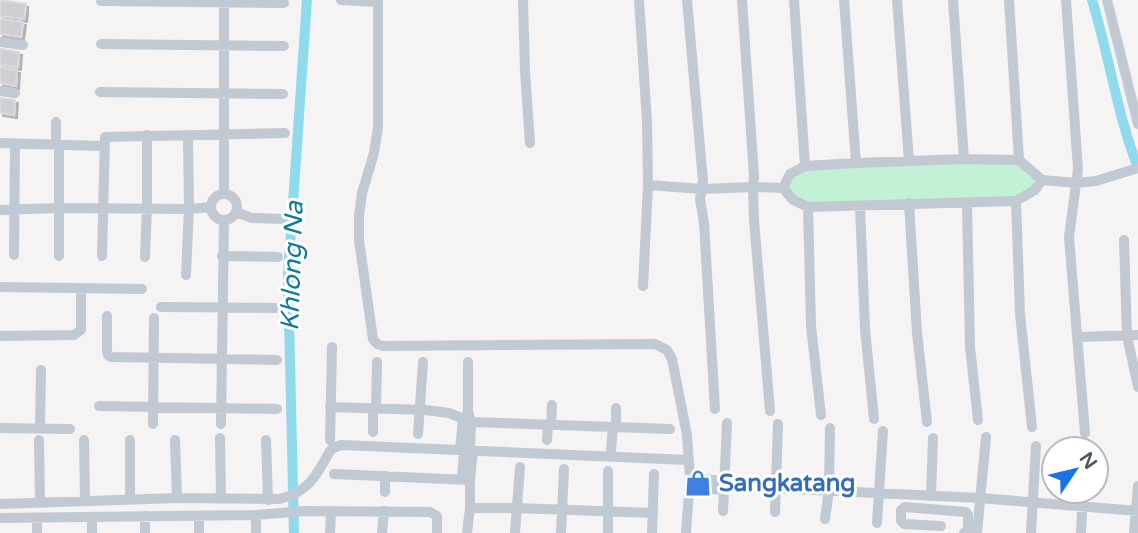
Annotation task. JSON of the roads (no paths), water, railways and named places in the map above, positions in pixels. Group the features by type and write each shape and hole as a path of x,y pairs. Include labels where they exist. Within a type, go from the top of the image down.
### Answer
{"street":[{"path":"341,0 378,1 378,127 359,216 359,240 373,339 383,346 655,344 667,350 672,359 687,435 690,483 686,533"},
{"path":"523,0 530,143"},
{"path":"639,0 647,121 648,185 643,286"},
{"path":"687,0 715,409"},
{"path":"742,0 754,176 752,187 770,411"},
{"path":"794,0 805,166"},
{"path":"844,0 856,163"},
{"path":"897,0 909,161"},
{"path":"953,0 964,159"},
{"path":"1009,0 1019,160"},
{"path":"1066,0 1078,169 1069,237 1085,433"},
{"path":"1107,0 1138,124"},
{"path":"101,1 284,4"},
{"path":"224,1 224,194"},
{"path":"0,42 23,45"},
{"path":"101,44 284,46"},
{"path":"0,91 15,93"},
{"path":"100,92 283,94"},
{"path":"56,122 59,256"},
{"path":"102,256 103,146 107,136 285,133"},
{"path":"145,257 147,135"},
{"path":"186,275 188,135"},
{"path":"0,143 103,146"},
{"path":"14,255 15,143"},
{"path":"783,188 790,174 805,166 856,163 1019,160 1042,180 1076,183 1096,181 1133,170"},
{"path":"648,185 702,189 783,188 793,200 808,207 1016,201 1035,190 1042,180"},
{"path":"224,194 236,202 236,212 224,220 215,216 211,207 215,198 224,194"},
{"path":"1016,201 1020,314 1032,427"},
{"path":"909,203 917,333 927,422"},
{"path":"967,203 970,347 978,420"},
{"path":"860,206 865,329 874,419"},
{"path":"0,210 211,207"},
{"path":"808,207 811,326 821,415"},
{"path":"236,212 253,218 285,219"},
{"path":"221,424 224,220"},
{"path":"1124,240 1138,387"},
{"path":"222,256 278,257"},
{"path":"0,287 142,289"},
{"path":"0,336 78,334 81,330 81,289"},
{"path":"161,307 278,308"},
{"path":"107,316 108,355 277,360"},
{"path":"153,424 154,318"},
{"path":"1078,337 1133,335"},
{"path":"330,440 332,347"},
{"path":"373,432 377,362"},
{"path":"418,434 423,362"},
{"path":"467,533 470,508 466,479 468,362"},
{"path":"40,428 41,370"},
{"path":"547,440 552,405"},
{"path":"99,406 277,409"},
{"path":"330,407 420,409 467,418 550,425 670,429"},
{"path":"611,450 616,408"},
{"path":"723,511 727,423"},
{"path":"775,512 778,424"},
{"path":"0,428 70,429"},
{"path":"825,519 830,428"},
{"path":"877,523 883,431"},
{"path":"977,533 986,436"},
{"path":"220,438 221,498"},
{"path":"931,496 933,438"},
{"path":"38,440 40,503"},
{"path":"84,440 85,501"},
{"path":"130,440 130,499"},
{"path":"175,440 177,498"},
{"path":"266,440 268,500"},
{"path":"0,504 177,498 268,500 292,496 304,489 316,476 330,451 341,446 688,460"},
{"path":"1031,533 1036,446"},
{"path":"515,533 520,467"},
{"path":"561,533 564,469"},
{"path":"608,471 608,533"},
{"path":"334,474 466,479"},
{"path":"652,533 654,474"},
{"path":"385,476 385,492"},
{"path":"690,483 980,498 1137,511"},
{"path":"1134,533 1138,486"},
{"path":"945,496 943,510 942,529 904,524 901,521 902,508 905,507 943,510 967,512 968,530 964,533"},
{"path":"1081,533 1082,507"},
{"path":"470,508 653,513"},
{"path":"330,533 331,511"},
{"path":"382,533 384,511"},
{"path":"0,518 384,511 434,513 437,516 437,533"},
{"path":"256,515 256,533"},
{"path":"145,516 145,533"},
{"path":"199,533 200,516"},
{"path":"92,517 92,533"},
{"path":"37,518 37,533"}],"waterway":[{"name":"Khlong Na","path":"294,533 288,275 307,0"},
{"path":"1092,0 1124,127 1138,168"}],"place":[{"name":"Sangkatang","path":"698,483"}]}
